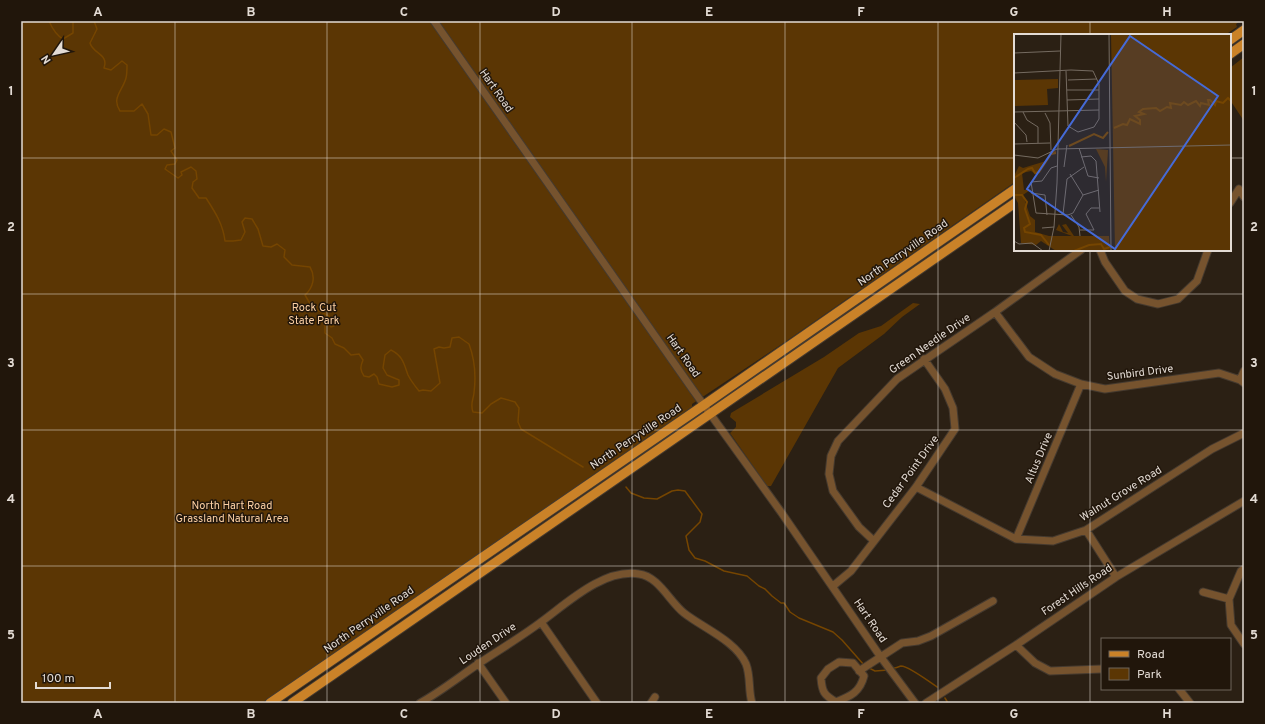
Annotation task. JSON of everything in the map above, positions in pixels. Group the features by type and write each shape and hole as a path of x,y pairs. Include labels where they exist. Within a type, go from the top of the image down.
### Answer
{"main road":[{"path":"1231,39 1243,31"},
{"path":"1231,53 1244,44"},
{"name":"North Perryville Road","path":"270,703 1014,190"},
{"name":"North Perryville Road","path":"292,703 1014,205"}],"street":[{"name":"Hart Road","path":"434,21 710,414 833,586 880,656 915,703"},
{"path":"1231,201 1239,189 1244,197"},
{"name":"Green Needle Drive","path":"874,541 859,527 833,491 829,474 830,456 838,441 897,379 1080,251"},
{"path":"1100,251 1105,262 1125,291 1137,299 1158,304 1178,299 1197,281 1208,251"},
{"name":"Sunbird Drive","path":"994,312 1029,357 1055,374 1081,384 1106,389 1219,373 1242,382"},
{"name":"Cedar Point Drive","path":"833,586 851,571 916,487 955,429 953,408 945,389 924,359"},
{"path":"1242,382 1244,371"},
{"name":"Altus Drive","path":"1016,539 1081,384"},
{"name":"Walnut Grove Road","path":"916,487 1016,539 1053,541 1086,530 1212,449 1244,433"},
{"name":"Forest Hills Road","path":"926,703 1016,645 1116,577 1244,501"},
{"path":"1086,530 1116,577"},
{"path":"1244,569 1241,571 1229,599 1231,625 1244,644"},
{"name":"Louden Drive","path":"423,702 590,587 608,578 622,574 640,574 653,580 677,608 724,639 742,656 746,664 749,677 752,703"},
{"path":"1203,592 1229,599"},
{"path":"859,671 902,643 918,641 931,636 993,601"},
{"path":"541,622 597,703"},
{"path":"1016,645 1035,663 1050,671 1101,669"},
{"path":"839,662 853,663 859,671 864,676 862,686 849,697 836,702 825,696 821,678 828,669 839,662"},
{"path":"478,663 506,703"},
{"path":"1180,690 1190,703"},
{"path":"651,703 655,697"}],"green space":[{"name":"Rock Cut State Park","path":"21,21 1240,21 1236,24 1237,27 1226,34 1014,34 1014,183 785,342 692,404 692,407 490,548 262,703 21,703"},
{"path":"1244,57 1244,121 1231,102 1231,67"},
{"path":"913,303 920,304 902,317 884,334 838,368 771,486 767,486 730,433 736,427 736,422 730,417 731,413 824,357 859,333 881,326"}],"waterway":[{"path":"49,21 54,31 63,39 73,33 73,21"},
{"path":"94,21 97,29 90,43 94,50 103,57 105,63 104,68 111,70 122,61 127,65 125,82 117,98 120,111 134,111 142,104 148,114 151,135 157,135 164,129 171,132 175,148 171,151 177,160 175,164 167,165 165,169 178,178 182,175 181,172 191,167 196,171 197,179 193,182 192,188 199,198 206,198 218,218 225,241 241,240 245,232 242,222 245,218 252,219 258,229 263,246 271,247 277,244 285,250 284,257 292,265 310,267 313,275 313,282 312,286 305,295 312,307 329,316 335,324 331,327 329,324 325,324 325,333 332,338 335,344 344,348 351,355 359,354 363,360 361,368 364,376 369,377 374,374 377,377 379,384 392,387 399,385 399,380 387,375 383,368 385,355 391,350 401,358 409,377 419,391 431,391 440,383 434,349 439,347 450,347 452,338 459,337 469,344 474,362 475,381 472,405 473,412 482,413 491,404 501,398 515,402 519,408 518,422 521,429 583,467"},
{"path":"626,487 631,493 644,498 657,499 672,491 685,491 702,514 700,522 686,536 689,550 695,558 705,561 724,571 747,576 781,603 784,603 790,612 799,618 833,632 864,665"},
{"path":"894,668 901,666 909,669 937,687"},
{"path":"869,668 875,671 888,670"},
{"path":"945,698 948,703"}],"park label":[{"name":"North Hart Road Grassland Natural Area","path":"232,512"}]}
